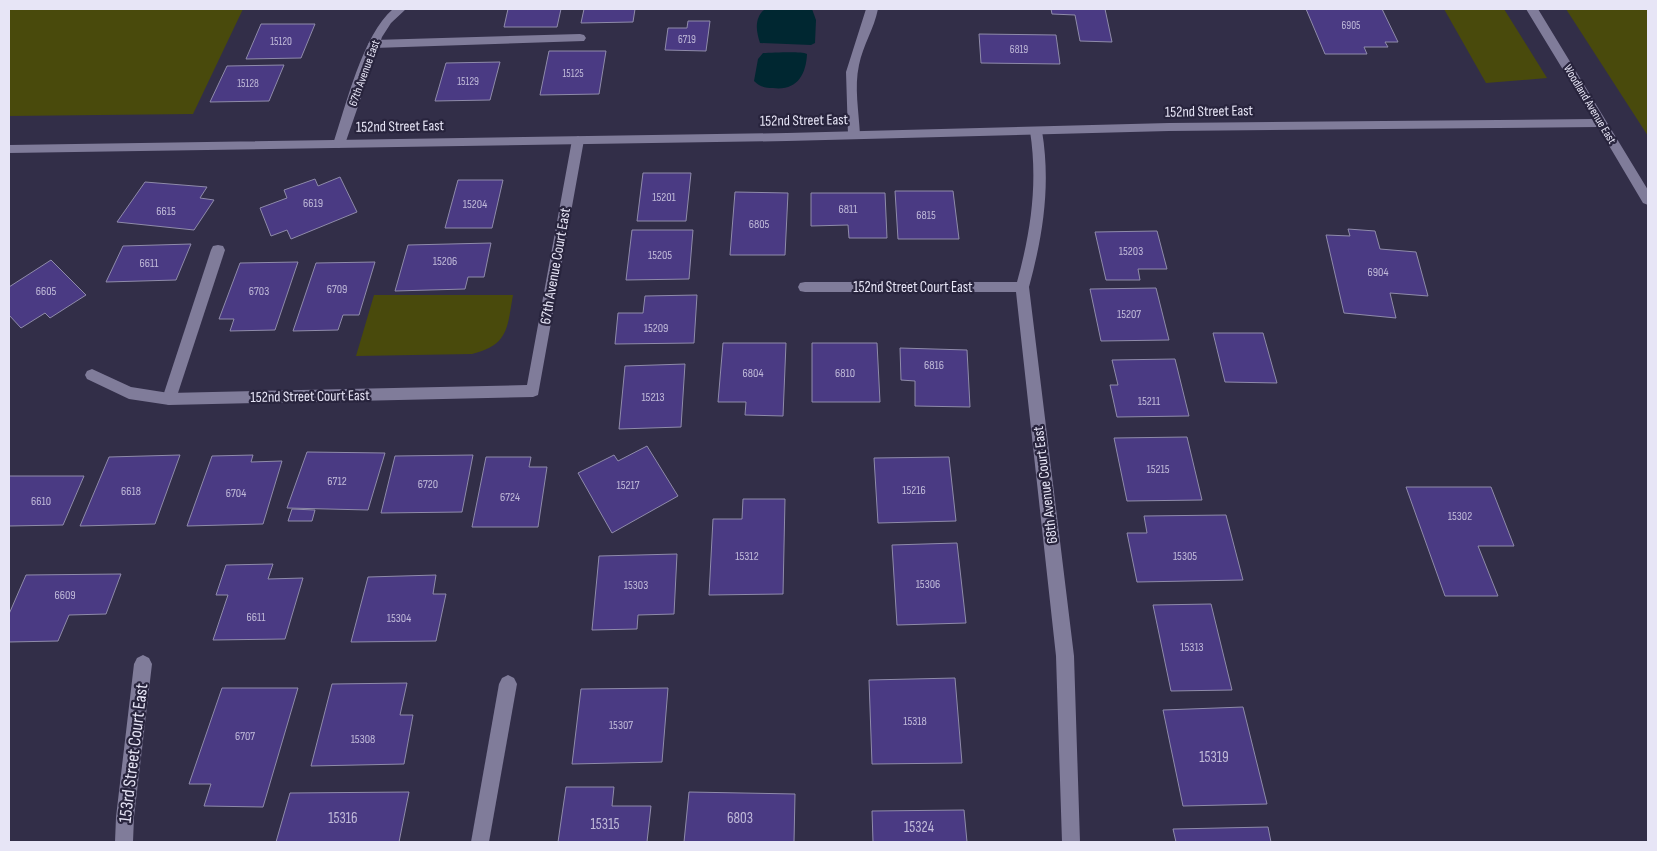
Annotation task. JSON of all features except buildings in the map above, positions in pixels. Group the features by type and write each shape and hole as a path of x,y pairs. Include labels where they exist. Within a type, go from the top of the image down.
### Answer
{"street":[{"name":"67th Avenue East","path":"339,144 376,37 387,20 400,9"},
{"path":"854,135 851,82 853,65 871,20 872,9"},
{"name":"Woodland Avenue East","path":"1532,9 1648,200"},
{"path":"374,44 580,38"},
{"name":"152nd Street East","path":"9,149 1601,123"},
{"name":"68th Avenue Court East","path":"1036,131 1042,175 1033,250 1022,287 1065,656 1071,842"},
{"name":"67th Avenue Court East","path":"533,391 578,140"},
{"path":"169,399 218,250"},
{"name":"152nd Street Court East","path":"805,287 1022,287"},
{"name":"152nd Street Court East","path":"92,375 129,393 169,399 533,391"},
{"name":"153rd Street Court East","path":"124,842 124,817 143,664"},
{"path":"480,842 508,684"}],"shaded area":[{"path":"9,9 243,9 193,114 9,116"},
{"path":"1444,9 1504,9 1547,78 1486,83"},
{"path":"1566,9 1648,9 1648,136"},
{"path":"374,295 513,295 504,333 493,346 484,350 472,354 356,356"}],"water":[{"path":"765,9 812,9 816,20 815,43 811,45 760,43 757,25 759,16"},
{"path":"793,52 807,54 802,75 794,84 788,87 768,88 758,85 754,81 758,59 763,53"}]}
